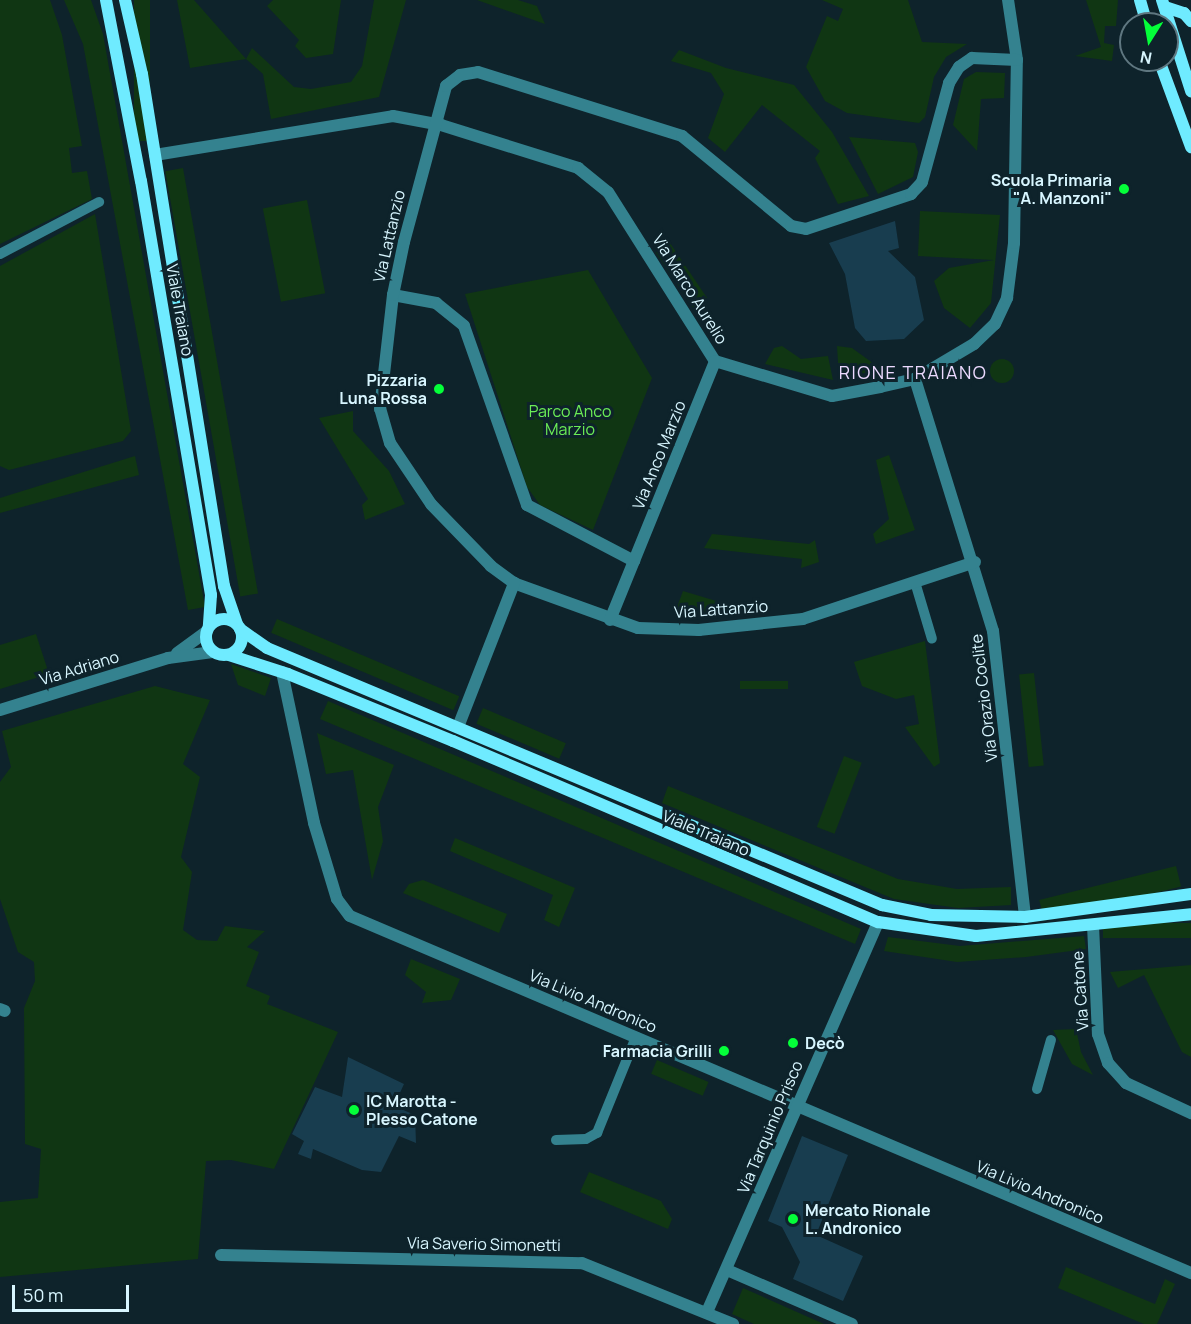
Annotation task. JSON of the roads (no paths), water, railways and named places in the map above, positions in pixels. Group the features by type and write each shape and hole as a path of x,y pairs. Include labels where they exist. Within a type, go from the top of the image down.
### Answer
{"main road":[{"name":"Viale Traiano","path":"106,0 137,158 211,595 207,629"},
{"name":"Viale Traiano","path":"125,0 155,155 226,596 239,627 267,648 882,905 930,915 1025,917 1191,894"},
{"path":"1164,3 1184,13 1191,21"},
{"path":"1164,3 1191,91"},
{"path":"1163,72 1191,147"},
{"path":"1176,112 1191,118"},
{"path":"137,158 155,155"},
{"path":"223,619 239,627 241,642 229,655 213,651 207,629 223,619"},
{"name":"Viale Traiano","path":"229,655 282,672 453,741 878,922 940,933 1027,933 1191,914"},
{"path":"453,741 458,727"},
{"path":"878,922 882,905"},
{"path":"1093,908 1093,925"},
{"path":"1025,917 1027,933"}],"street":[{"name":"Via Marco Aurelio","path":"155,155 393,116 434,123 578,168 597,179 716,361 832,396 915,379 974,344 995,324 1007,298 1014,243 1017,60 1008,0"},
{"name":"Via Lattanzio","path":"975,562 803,619 699,630 638,628 610,620 514,583 469,547 432,504 390,443 380,409 393,295 434,123 446,86 460,75 478,72 682,136 792,226 807,229 911,194 922,182 949,83 959,67 972,58 1017,60"},
{"path":"0,254 99,202"},
{"path":"393,295 436,303 464,326 527,505 634,561"},
{"name":"Via Anco Marzio","path":"610,620 716,361"},
{"name":"Via Orazio Coclite","path":"915,379 975,562 998,662 1025,917"},
{"path":"915,582 932,639"},
{"path":"458,727 514,583"},
{"name":"Via Adriano","path":"168,658 207,629"},
{"name":"Via Adriano","path":"0,710 168,658 213,651"},
{"name":"Via Livio Andronico","path":"282,672 314,823 337,899 350,916 1191,1273"},
{"name":"Via Tarquinio Prisco","path":"708,1312 878,922"},
{"name":"Via Catone","path":"1093,925 1098,1034 1108,1063 1126,1083 1191,1113"},
{"path":"556,1140 586,1139 597,1133 636,1037"},
{"path":"1037,1089 1052,1040"},
{"name":"Via Saverio Simonetti","path":"221,1254 582,1263 734,1324"},
{"path":"727,1269 839,1322 852,1324"}],"place":[{"name":"Scuola Primaria \"A. Manzoni\"","path":"1124,189"},
{"name":"Pizzaria Luna Rossa","path":"439,389"},
{"name":"Decò","path":"793,1043"},
{"name":"Farmacia Grilli","path":"724,1051"},
{"name":"IC Marotta - Plesso Catone","path":"354,1110"},
{"name":"Mercato Rionale L. Andronico","path":"793,1219"}],"district":[{"name":"RIONE TRAIANO","path":"913,372"}],"park label":[{"name":"Parco Anco Marzio","path":"570,420"}]}
